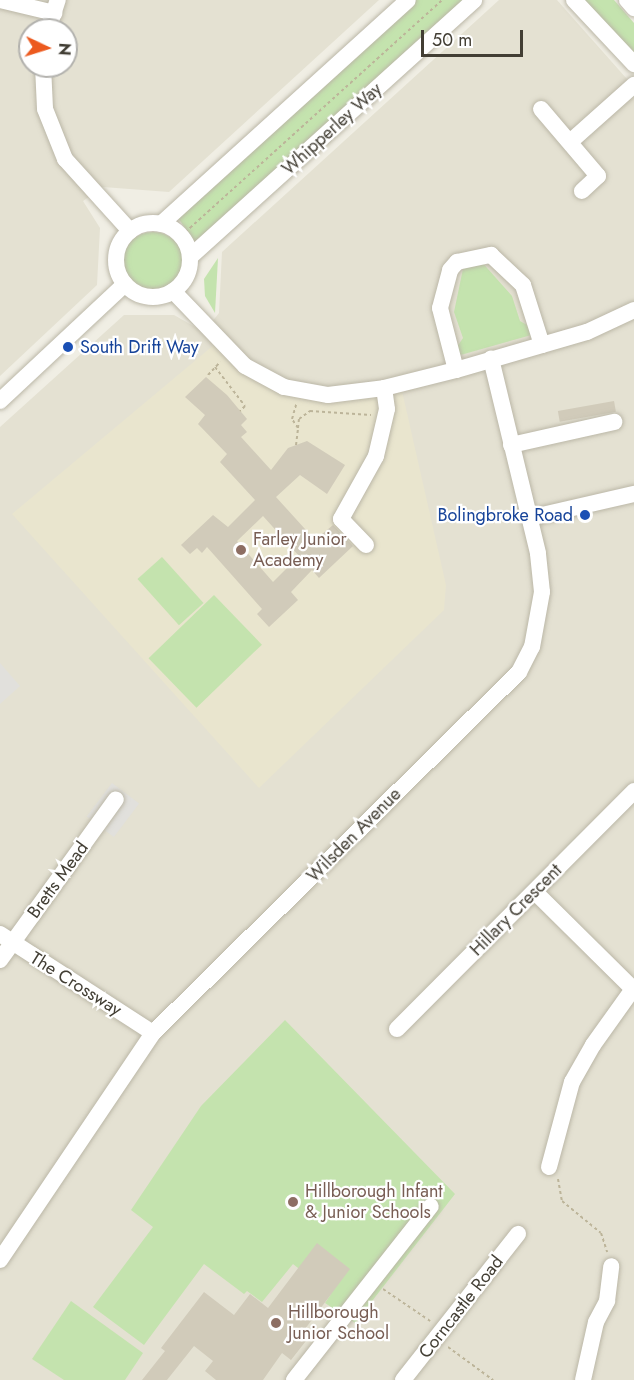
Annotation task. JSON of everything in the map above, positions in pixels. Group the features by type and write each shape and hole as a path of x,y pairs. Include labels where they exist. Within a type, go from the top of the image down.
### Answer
{"street":[{"path":"0,0 56,6"},
{"path":"161,224 408,0"},
{"name":"Whipperley Way","path":"190,257 474,0"},
{"path":"574,0 634,64"},
{"path":"627,0 634,8"},
{"path":"44,78 45,109 65,159 130,231"},
{"path":"570,142 634,85"},
{"path":"541,109 598,176 582,191"},
{"path":"161,224 181,236 190,257 186,276 173,291 164,295 143,296 125,284 119,274 117,251 130,231 139,225 161,224"},
{"path":"456,370 440,308 450,270 457,262 490,255 523,285 542,345"},
{"path":"0,401 125,284"},
{"path":"173,291 245,366 294,394 328,395 384,388 587,332 634,310"},
{"name":"Wilsden Avenue","path":"0,1260 153,1033 519,672 532,647 542,592 529,518 492,359"},
{"path":"366,545 341,519 376,456 386,416 384,388"},
{"path":"511,446 614,422"},
{"path":"529,518 634,494"},
{"name":"Hillary Crescent","path":"397,1029 634,791"},
{"name":"Bretts Mead","path":"0,960 6,939 116,800"},
{"path":"535,892 633,990 592,1045 572,1082 549,1167"},
{"name":"The Crossway","path":"6,939 153,1033"},
{"path":"294,1380 431,1206"},
{"name":"Corncastle Road","path":"403,1380 518,1234"},
{"path":"583,1380 596,1323 607,1301 611,1266"}],"path":[{"path":"181,236 442,0"},
{"path":"208,375 230,351"},
{"path":"216,367 245,406 240,411"},
{"path":"294,394 292,419 298,428"},
{"path":"296,445 299,419 310,411 386,416"},
{"path":"549,1167 560,1181 562,1201 601,1233 611,1266"},
{"path":"372,1281 492,1380"}],"shaded area":[{"path":"0,0 379,0 169,192 103,187 83,201 100,228 97,285 0,376"},
{"path":"499,0 557,0 634,87 634,1380 0,1380 0,427 124,315 174,315 204,332 219,313 222,252"},
{"name":"Farley Junior Academy","path":"215,344 271,389 402,391 446,585 444,610 259,788 12,514"},
{"path":"0,663 20,686 0,704"},
{"path":"112,783 139,803 114,837 87,817"}],"green space":[{"path":"415,0 469,0 199,243 194,241 178,218"},
{"path":"581,0 614,0 634,23 634,59"},
{"path":"147,232 159,232 175,241 182,251 184,263 182,275 175,285 159,294 147,294 136,289 127,280 122,269 122,257 127,246 136,237"},
{"path":"218,258 215,313 205,296 204,279"},
{"path":"480,260 512,296 520,321 534,329 535,334 457,356 455,350 463,338 454,312 464,264"},
{"path":"162,557 203,603 179,625 137,579"},
{"path":"214,595 262,645 196,708 149,658"},
{"name":"Hillborough Infant & Junior Schools","path":"285,1020 455,1194 355,1323 325,1303 331,1294 293,1264 262,1302 247,1291 244,1294 204,1264 144,1345 93,1307 153,1227 131,1210 201,1106"},
{"path":"71,1301 143,1353 125,1380 64,1380 32,1359"}],"building":[{"path":"206,377 227,395 247,419 241,425 247,432 241,437 271,470 288,448 307,441 345,465 327,494 300,475 276,497 315,540 333,525 353,546 319,578 312,570 291,592 298,600 269,627 257,614 262,609 207,547 202,553 197,548 190,554 181,545 213,515 228,527 255,500 220,462 227,454 198,424 205,415 185,397","holes":["263,516 299,556 273,582 237,541"]},
{"path":"614,401 616,412 560,422 558,411"},
{"name":"Hillborough Junior School","path":"317,1243 350,1269 302,1333 309,1337 291,1360 282,1353 263,1380 216,1380 205,1371 213,1361 194,1346 167,1380 142,1380 165,1351 161,1348 204,1292 234,1315 250,1294 268,1308"}],"place":[{"name":"South Drift Way","path":"68,347"},
{"name":"Bolingbroke Road","path":"585,515"},
{"name":"Farley Junior Academy","path":"241,550"},
{"name":"Hillborough Infant & Junior Schools","path":"293,1202"},
{"name":"Hillborough Junior School","path":"276,1323"}]}
